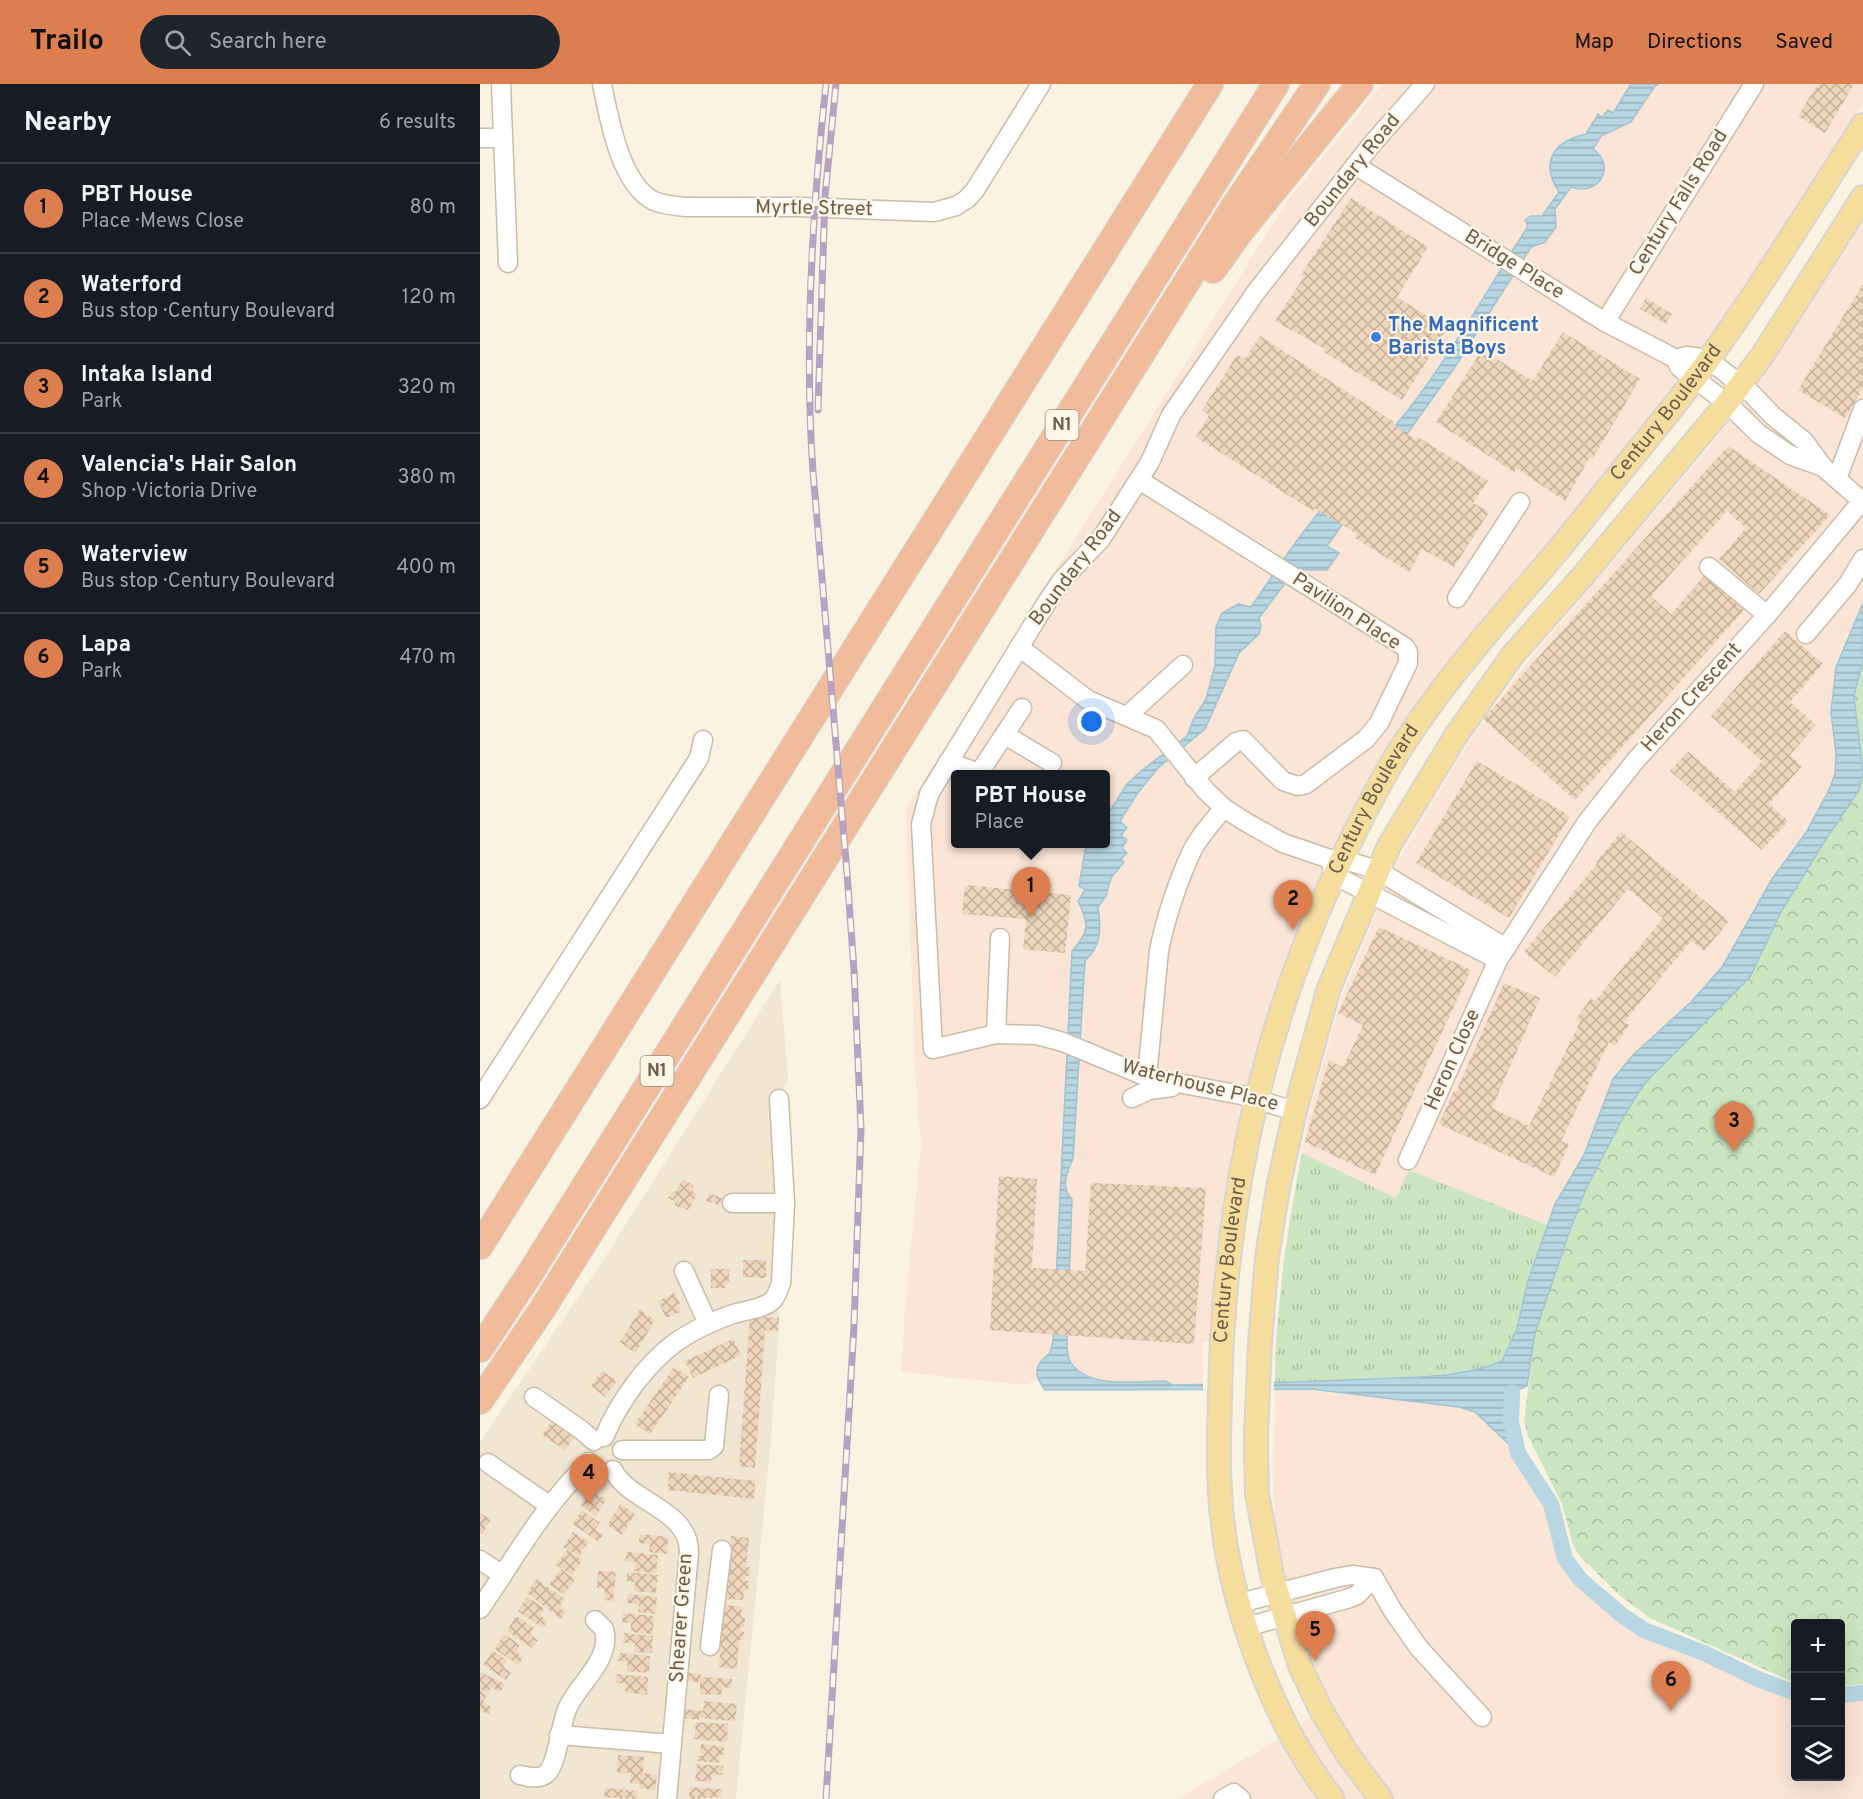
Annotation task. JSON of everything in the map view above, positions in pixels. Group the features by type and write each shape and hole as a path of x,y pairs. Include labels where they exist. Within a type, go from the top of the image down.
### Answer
{"highway":[{"path":"480,1246 1210,84"},
{"name":"N1","path":"480,1349 529,1275 1276,84"},
{"path":"480,1401 543,1308 1235,205 1317,84"},
{"path":"870,787 1188,306 1240,232 1359,84"}],"main road":[{"name":"Century Boulevard","path":"1334,1799 1313,1773 1287,1728 1246,1627 1233,1581 1220,1496 1221,1342 1237,1192 1256,1099 1292,975 1335,865 1400,749 1456,670 1553,556 1695,378 1731,328 1863,125"},
{"name":"Century Boulevard","path":"1381,1799 1346,1752 1299,1666 1272,1575 1257,1493 1256,1436 1267,1257 1278,1188 1295,1111 1329,988 1368,891 1389,846 1455,737 1512,656 1581,578 1741,385 1764,353 1863,197"}],"street":[{"path":"501,84 508,263"},
{"name":"Myrtle Street","path":"602,84 626,170 642,193 654,201 669,206 686,207 800,207 924,213 945,210 967,199 975,190 1041,84"},
{"name":"Boundary Road","path":"933,1049 921,824 929,794 1062,580 1101,539 1156,451 1171,415 1256,292 1355,165 1425,84"},
{"name":"Century Falls Road","path":"1605,322 1754,84"},
{"path":"480,138 503,138"},
{"name":"Bridge Place","path":"1355,165 1605,322 1676,359 1679,367 1727,403 1759,434 1790,455 1823,467"},
{"name":"Bridge Place","path":"1676,359 1687,356 1708,359"},
{"path":"1708,359 1804,441 1823,467"},
{"path":"1837,479 1863,410"},
{"name":"Heron Crescent","path":"1502,954 1587,822 1608,795 1636,760 1767,615 1862,502 1823,467"},
{"name":"Pavilion Place","path":"1139,480 1405,647 1408,652 1408,663 1379,723 1366,739 1306,784 1298,786 1282,781 1243,740 1236,742 1194,778"},
{"path":"1457,598 1520,502"},
{"path":"1806,634 1848,584 1863,559"},
{"path":"1709,567 1767,615"},
{"path":"1019,647 1088,700 1156,729 1194,778 1224,808 1283,843 1335,865 1382,901 1502,954"},
{"path":"1127,716 1183,665"},
{"path":"981,770 1022,708"},
{"path":"1005,735 1052,763"},
{"path":"480,1099 699,758 703,740"},
{"path":"948,762 973,770"},
{"path":"1147,1077 1159,951 1165,924 1193,850 1224,808"},
{"path":"1335,865 1377,870 1502,954"},
{"path":"996,1034 1000,938"},
{"name":"Heron Close","path":"1408,1160 1502,954"},
{"name":"Waterhouse Place","path":"933,1049 996,1034 1037,1035 1063,1042 1147,1077 1256,1099 1295,1111"},
{"path":"1132,1098 1149,1090 1191,1085"},
{"path":"534,1396 580,1429 599,1439 612,1439 618,1443 622,1450 621,1462 613,1470 599,1471 589,1462 588,1451 599,1439 655,1360 677,1341 708,1324 763,1306 773,1300 781,1283 785,1203 779,1099"},
{"path":"732,1203 785,1203"},
{"path":"684,1271 708,1324"},
{"path":"622,1450 709,1450 714,1446 719,1395"},
{"path":"488,1462 550,1506"},
{"path":"480,1609 550,1506 589,1462"},
{"name":"Shearer Green","path":"613,1470 623,1485 675,1521 683,1530 689,1548 667,1799"},
{"path":"710,1646 722,1550"},
{"path":"480,1560 503,1575"},
{"path":"1240,1603 1335,1578 1352,1575 1374,1578"},
{"path":"1246,1627 1357,1595 1374,1578"},
{"path":"1374,1578 1393,1611 1419,1648 1482,1717"},
{"path":"685,1598 715,1600"},
{"path":"520,1775 530,1777 546,1774 552,1766 563,1718 570,1703 604,1652 604,1629 595,1620"},
{"path":"559,1735 672,1744"},
{"path":"1223,1799 1234,1793 1241,1799"}],"shaded area":[{"path":"1382,84 1863,84 1863,103 1725,323 1546,553 1451,666 1301,934 1215,1342 1203,1342 1203,1384 1172,1385 1165,1381 1105,1381 1090,1378 1077,1369 1069,1358 1050,1353 1041,1360 1037,1369 1038,1380 1025,1385 902,1372 904,1321 921,1144 915,1070 906,809 1286,203"},
{"path":"1863,223 1863,603 1848,638 1831,712 1836,754 1835,774 1829,790 1805,834 1772,879 1722,967 1691,1002 1633,1055 1613,1079 1584,1155 1555,1204 1517,1329 1395,1378 1275,1384 1275,1343 1284,1258 1309,1113 1343,993 1399,859 1467,745 1525,665 1718,437"},
{"path":"780,980 788,1079 779,1099 773,1300 780,1313 771,1439 736,1799 480,1799 480,1442 604,1259"},
{"path":"1275,1389 1311,1389 1459,1407 1475,1412 1518,1453 1551,1504 1565,1559 1581,1580 1623,1616 1644,1630 1704,1653 1758,1679 1791,1691 1791,1781 1845,1781 1845,1695 1863,1693 1863,1799 1178,1799 1269,1745 1329,1705 1309,1664 1288,1604 1275,1536 1273,1492"}],"green space":[{"path":"1863,660 1863,771 1854,696"},
{"path":"1863,771 1863,1684 1845,1686 1845,1619 1791,1619 1791,1681 1650,1618 1618,1594 1578,1554 1562,1504 1528,1436 1524,1421 1535,1333 1586,1189 1625,1114 1645,1083 1750,977 1781,912 1859,790"},
{"path":"1302,1153 1396,1198 1409,1170 1547,1225 1527,1284 1517,1329 1502,1360 1476,1371 1275,1384 1283,1268"}],"water":[{"path":"1631,84 1659,84 1655,86 1631,122 1601,136 1593,149 1604,164 1602,178 1590,188 1571,187 1555,209 1556,227 1545,242 1531,247 1457,364 1327,546 1339,553 1327,570 1295,570 1259,618 1261,626 1259,634 1239,653 1205,729 1158,768 1137,794 1120,821 1127,828 1121,835 1127,840 1122,848 1127,853 1121,859 1124,862 1111,878 1106,896 1098,907 1099,936 1095,949 1085,961 1073,1159 1065,1185 1072,1199 1067,1347 1069,1359 1076,1369 1086,1376 1112,1382 1165,1381 1173,1385 1198,1385 1438,1376 1471,1371 1502,1361 1517,1329 1527,1284 1555,1204 1584,1155 1613,1079 1633,1055 1691,1002 1722,967 1772,879 1805,834 1829,790 1835,774 1836,754 1831,712 1836,667 1863,603 1863,660 1854,696 1863,772 1859,790 1781,912 1750,977 1645,1083 1625,1114 1586,1189 1535,1333 1527,1386 1512,1393 1511,1421 1518,1453 1475,1412 1459,1407 1311,1389 1045,1390 1038,1379 1037,1370 1050,1353 1053,1341 1072,951 1086,928 1085,916 1078,901 1085,890 1079,886 1085,850 1086,848 1110,848 1110,811 1127,784 1187,736 1194,718 1206,699 1215,665 1216,627 1222,613 1238,604 1251,607 1312,521 1385,438 1424,388 1528,226 1525,220 1531,216 1542,216 1559,192 1550,171 1553,154 1565,142 1586,134 1598,114 1602,117 1608,110 1613,113"}],"pier":[{"path":"1203,1381 1274,1381 1274,1392 1203,1394"}],"building":[{"path":"1818,84 1854,84 1825,133 1798,116"},
{"path":"1351,198 1428,247 1397,297 1447,329 1402,400 1324,352 1325,349 1275,321 1304,277 1301,275"},
{"path":"1863,284 1863,388 1845,418 1798,390"},
{"path":"1646,298 1672,314 1666,324 1640,309"},
{"path":"1563,332 1640,379 1565,501 1516,468 1514,472 1436,422 1482,350 1533,381"},
{"path":"1260,336 1394,422 1393,424 1416,440 1418,437 1488,481 1473,503 1489,512 1454,567 1422,549 1409,572 1355,538 1357,534 1314,508 1313,511 1196,437 1209,415 1202,410 1237,355 1245,359"},
{"path":"1728,446 1830,515 1759,594 1719,559 1746,528 1727,511 1651,596 1671,614 1705,575 1744,610 1575,800 1483,719"},
{"path":"1785,631 1823,664 1790,702 1816,725 1790,755 1802,766 1769,804 1788,821 1762,850 1670,771 1688,751 1735,792 1762,761 1711,716"},
{"path":"1477,761 1570,816 1509,918 1416,863"},
{"path":"1621,832 1729,921 1704,951 1691,941 1624,1022 1629,1025 1615,1046 1609,1042 1561,1141 1569,1144 1554,1177 1439,1124 1454,1091 1456,1092 1504,983 1540,998 1492,1108 1529,1126 1580,1022 1576,1019 1591,998 1595,1001 1663,918 1628,889 1555,977 1524,952"},
{"path":"965,885 1071,895 1065,953 1023,949 1026,919 962,914"},
{"path":"1379,927 1471,970 1375,1175 1305,1142 1329,1060 1343,1067 1363,1025 1338,1013"},
{"path":"999,1176 1037,1179 1032,1268 1085,1271 1091,1183 1206,1188 1194,1344 990,1330"},
{"path":"683,1179 694,1186 692,1190 697,1195 688,1210 674,1205 676,1202 668,1198"},
{"path":"709,1193 722,1198 719,1205 706,1201"},
{"path":"743,1260 766,1260 766,1278 743,1277"},
{"path":"711,1269 729,1269 729,1281 726,1281 726,1288 711,1288"},
{"path":"675,1293 680,1304 678,1305 680,1312 666,1318 658,1301"},
{"path":"640,1310 655,1320 635,1353 620,1342"},
{"path":"750,1316 779,1318 778,1331 765,1330 755,1468 739,1466"},
{"path":"733,1339 741,1355 693,1378 685,1361"},
{"path":"674,1367 689,1377 650,1434 635,1424"},
{"path":"602,1371 617,1381 605,1397 591,1386"},
{"path":"552,1421 574,1438 565,1450 542,1435"},
{"path":"669,1472 755,1481 754,1499 668,1490"},
{"path":"591,1490 607,1500 595,1516 581,1505"},
{"path":"620,1504 635,1514 622,1535 607,1525"},
{"path":"582,1510 600,1523 595,1529 603,1535 598,1542 573,1524"},
{"path":"480,1513 491,1520 482,1534 480,1533"},
{"path":"573,1532 589,1542 579,1556 563,1547"},
{"path":"639,1534 668,1537 667,1554 649,1552 650,1544 639,1543"},
{"path":"731,1536 749,1538 746,1567 750,1567 749,1576 745,1576 745,1581 749,1581 748,1590 744,1590 743,1600 725,1599"},
{"path":"567,1550 582,1560 572,1575 556,1565"},
{"path":"627,1552 658,1555 656,1573 634,1571 635,1562 625,1561"},
{"path":"561,1569 575,1579 564,1595 549,1584"},
{"path":"598,1571 616,1572 613,1601 604,1600 605,1589 597,1588"},
{"path":"627,1572 658,1575 656,1593 634,1591 635,1582 626,1581"},
{"path":"536,1579 565,1599 559,1607 566,1612 561,1619 527,1593"},
{"path":"628,1594 657,1597 655,1614 638,1612 639,1604 627,1603"},
{"path":"527,1597 544,1608 540,1615 548,1621 542,1628 518,1611"},
{"path":"725,1605 742,1607 741,1617 745,1618 744,1627 740,1626 740,1631 744,1632 743,1640 739,1640 737,1669 719,1667 722,1630 720,1630"},
{"path":"623,1613 654,1616 653,1634 631,1632 631,1623 622,1622"},
{"path":"516,1616 534,1628 530,1635 538,1640 532,1648 507,1631"},
{"path":"624,1633 653,1636 652,1653 634,1652 635,1643 623,1643"},
{"path":"504,1634 520,1645 516,1652 524,1657 518,1665 495,1649"},
{"path":"493,1651 507,1660 503,1667 511,1672 506,1680 483,1665"},
{"path":"620,1653 650,1656 649,1673 627,1671 627,1662 618,1661"},
{"path":"480,1672 505,1684 500,1692 491,1687 488,1693 480,1689"},
{"path":"687,1673 701,1674 701,1677 732,1679 731,1688 722,1687 721,1695 700,1694 700,1682 687,1681"},
{"path":"617,1674 648,1677 647,1695 625,1692 626,1684 616,1683"},
{"path":"480,1691 487,1695 483,1702 492,1707 488,1714 480,1710"},
{"path":"704,1701 737,1704 735,1721 683,1718 684,1709 703,1711"},
{"path":"696,1722 728,1724 727,1742 694,1739"},
{"path":"701,1744 724,1747 719,1763 697,1761 698,1756 702,1756"},
{"path":"618,1755 644,1757 643,1773 657,1775 655,1790 639,1788 640,1784 630,1783 631,1773 617,1772"},
{"path":"697,1764 723,1766 722,1775 712,1774 711,1782 695,1781"},
{"path":"690,1787 721,1789 721,1797 689,1799"},
{"path":"605,1788 638,1791 637,1799 604,1797"}],"waterway":[{"path":"1512,1393 1511,1421 1518,1453 1551,1504 1565,1559 1581,1580 1623,1616 1644,1630 1704,1653 1758,1679 1791,1691"},
{"path":"1845,1695 1863,1693"}],"railway":[{"path":"826,84 813,229 809,326 810,424 847,873 861,1128 854,1326 826,1799"},
{"path":"818,410 825,196 836,84"}],"place":[{"name":"The Magnificent Barista Boys","path":"1376,337"},
{"name":"PBT House","path":"1031,917"},
{"name":"Waterford","path":"1293,930"},
{"name":"Intaka Island","path":"1734,1152"},
{"name":"Valencia's Hair Salon","path":"589,1504"},
{"name":"Waterview","path":"1315,1661"},
{"name":"Lapa","path":"1671,1711"}]}
